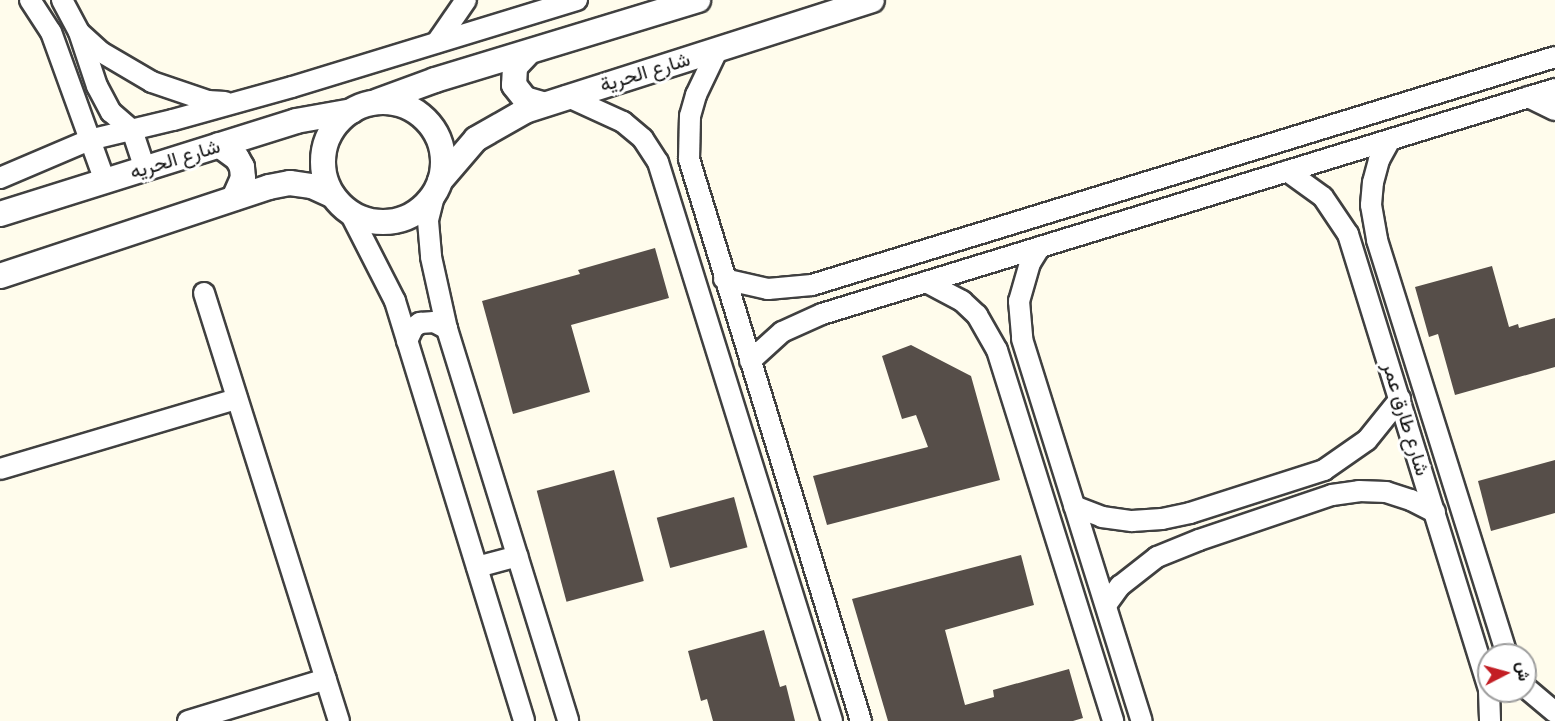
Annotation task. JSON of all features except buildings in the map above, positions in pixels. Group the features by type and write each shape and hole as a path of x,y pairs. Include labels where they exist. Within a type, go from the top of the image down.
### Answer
{"street":[{"path":"30,0 51,32 105,181"},
{"path":"62,0 79,32 97,86 111,112 132,130 145,169"},
{"path":"437,42 466,0"},
{"path":"0,178 89,140 236,103 577,0"},
{"path":"333,196 324,173 324,149 334,127 352,111 435,80 527,54 698,0"},
{"name":"شارع الحرية","path":"437,187 476,139 525,111 566,96 873,0"},
{"path":"79,32 110,57 152,82 208,101 236,103"},
{"path":"718,49 696,95 690,116 689,159 861,721"},
{"path":"527,54 515,67 514,85 525,99 542,104"},
{"path":"724,279 768,289 812,285 1555,57"},
{"path":"750,361 782,332 822,314 1555,89"},
{"path":"566,96 623,122 643,140 658,162 832,721"},
{"path":"1528,97 1555,110"},
{"path":"375,103 387,102 410,109 429,124 440,145 442,157 428,221 430,257 447,329 568,721"},
{"name":"شارع الحريه","path":"0,214 296,121 352,111"},
{"name":"شارع طارق عمر","path":"1389,140 1373,182 1371,205 1377,240 1503,643"},
{"path":"219,145 237,158 242,167 243,178 234,198"},
{"name":"شارع طارق عمر","path":"1287,171 1306,182 1323,197 1337,215 1353,247 1477,647"},
{"path":"666,188 675,177 685,175 694,180"},
{"path":"1166,176 1175,205"},
{"path":"0,276 234,198 290,183 312,186 333,196 350,213 395,301 524,721"},
{"path":"350,213 373,222 397,221 419,211 437,187"},
{"path":"1353,247 1355,239 1362,234 1371,235 1377,240"},
{"path":"1040,247 1030,263 1019,301 1019,320 1027,357 1142,721"},
{"path":"926,282 962,301 977,315 988,331 1003,366 1113,721"},
{"path":"812,285 807,299 812,309 822,314"},
{"path":"204,293 339,721"},
{"path":"407,341 413,328 420,323 434,321 447,329"},
{"path":"1003,366 1005,358 1011,352 1020,352 1027,357"},
{"path":"0,469 237,399"},
{"path":"1074,506 1102,517 1132,521 1162,519 1190,513 1324,470 1347,457 1367,440 1400,399"},
{"path":"754,472 781,463"},
{"path":"1324,470 1332,472 1337,480 1337,488 1332,495"},
{"path":"1106,604 1138,570 1157,557 1199,540 1332,495 1359,491 1386,492 1411,500 1435,512"},
{"path":"1190,513 1184,521 1184,534 1191,539 1199,540"},
{"path":"477,567 518,556"},
{"path":"188,721 326,679"},
{"path":"1537,697 1555,712"},
{"name":"شارع طارق عمر","path":"1489,703 1490,721"}]}
